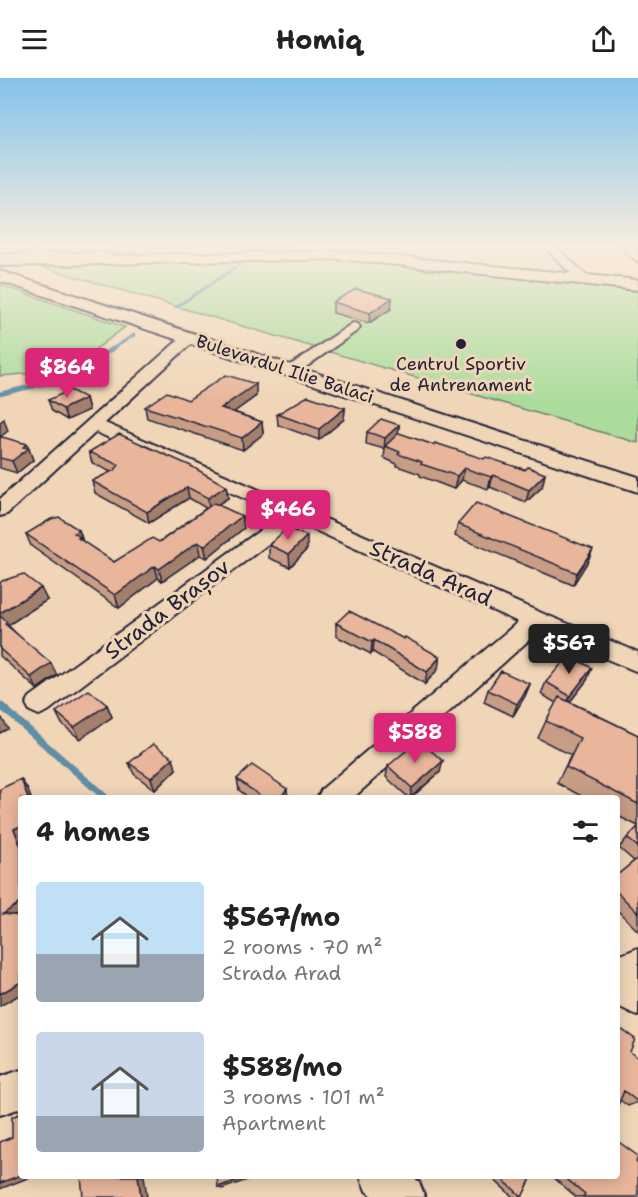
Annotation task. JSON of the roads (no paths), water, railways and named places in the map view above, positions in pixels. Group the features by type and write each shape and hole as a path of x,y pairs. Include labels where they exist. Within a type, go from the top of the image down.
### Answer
{"main road":[{"name":"Bulevardul Ilie Balaci","path":"65,297 189,338 299,366 638,465"},
{"name":"Bulevardul Ilie Balaci","path":"103,297 638,485"}],"street":[{"path":"299,366 353,327"},
{"path":"0,510 189,338"},
{"name":"Strada Arad","path":"93,424 536,620 638,662"},
{"name":"Strada Brașov","path":"39,704 296,514"},
{"path":"335,795 536,620"},
{"path":"620,974 638,965"},
{"path":"620,987 638,998"},
{"path":"0,1096 18,1090"},
{"path":"384,1179 404,1197"}],"waterway":[{"path":"176,307 191,297"},
{"path":"109,351 134,335"},
{"path":"0,394 66,378 112,349"},
{"path":"0,705 103,795"}],"place":[{"name":"Centrul Sportiv de Antrenament","path":"461,344"}]}
